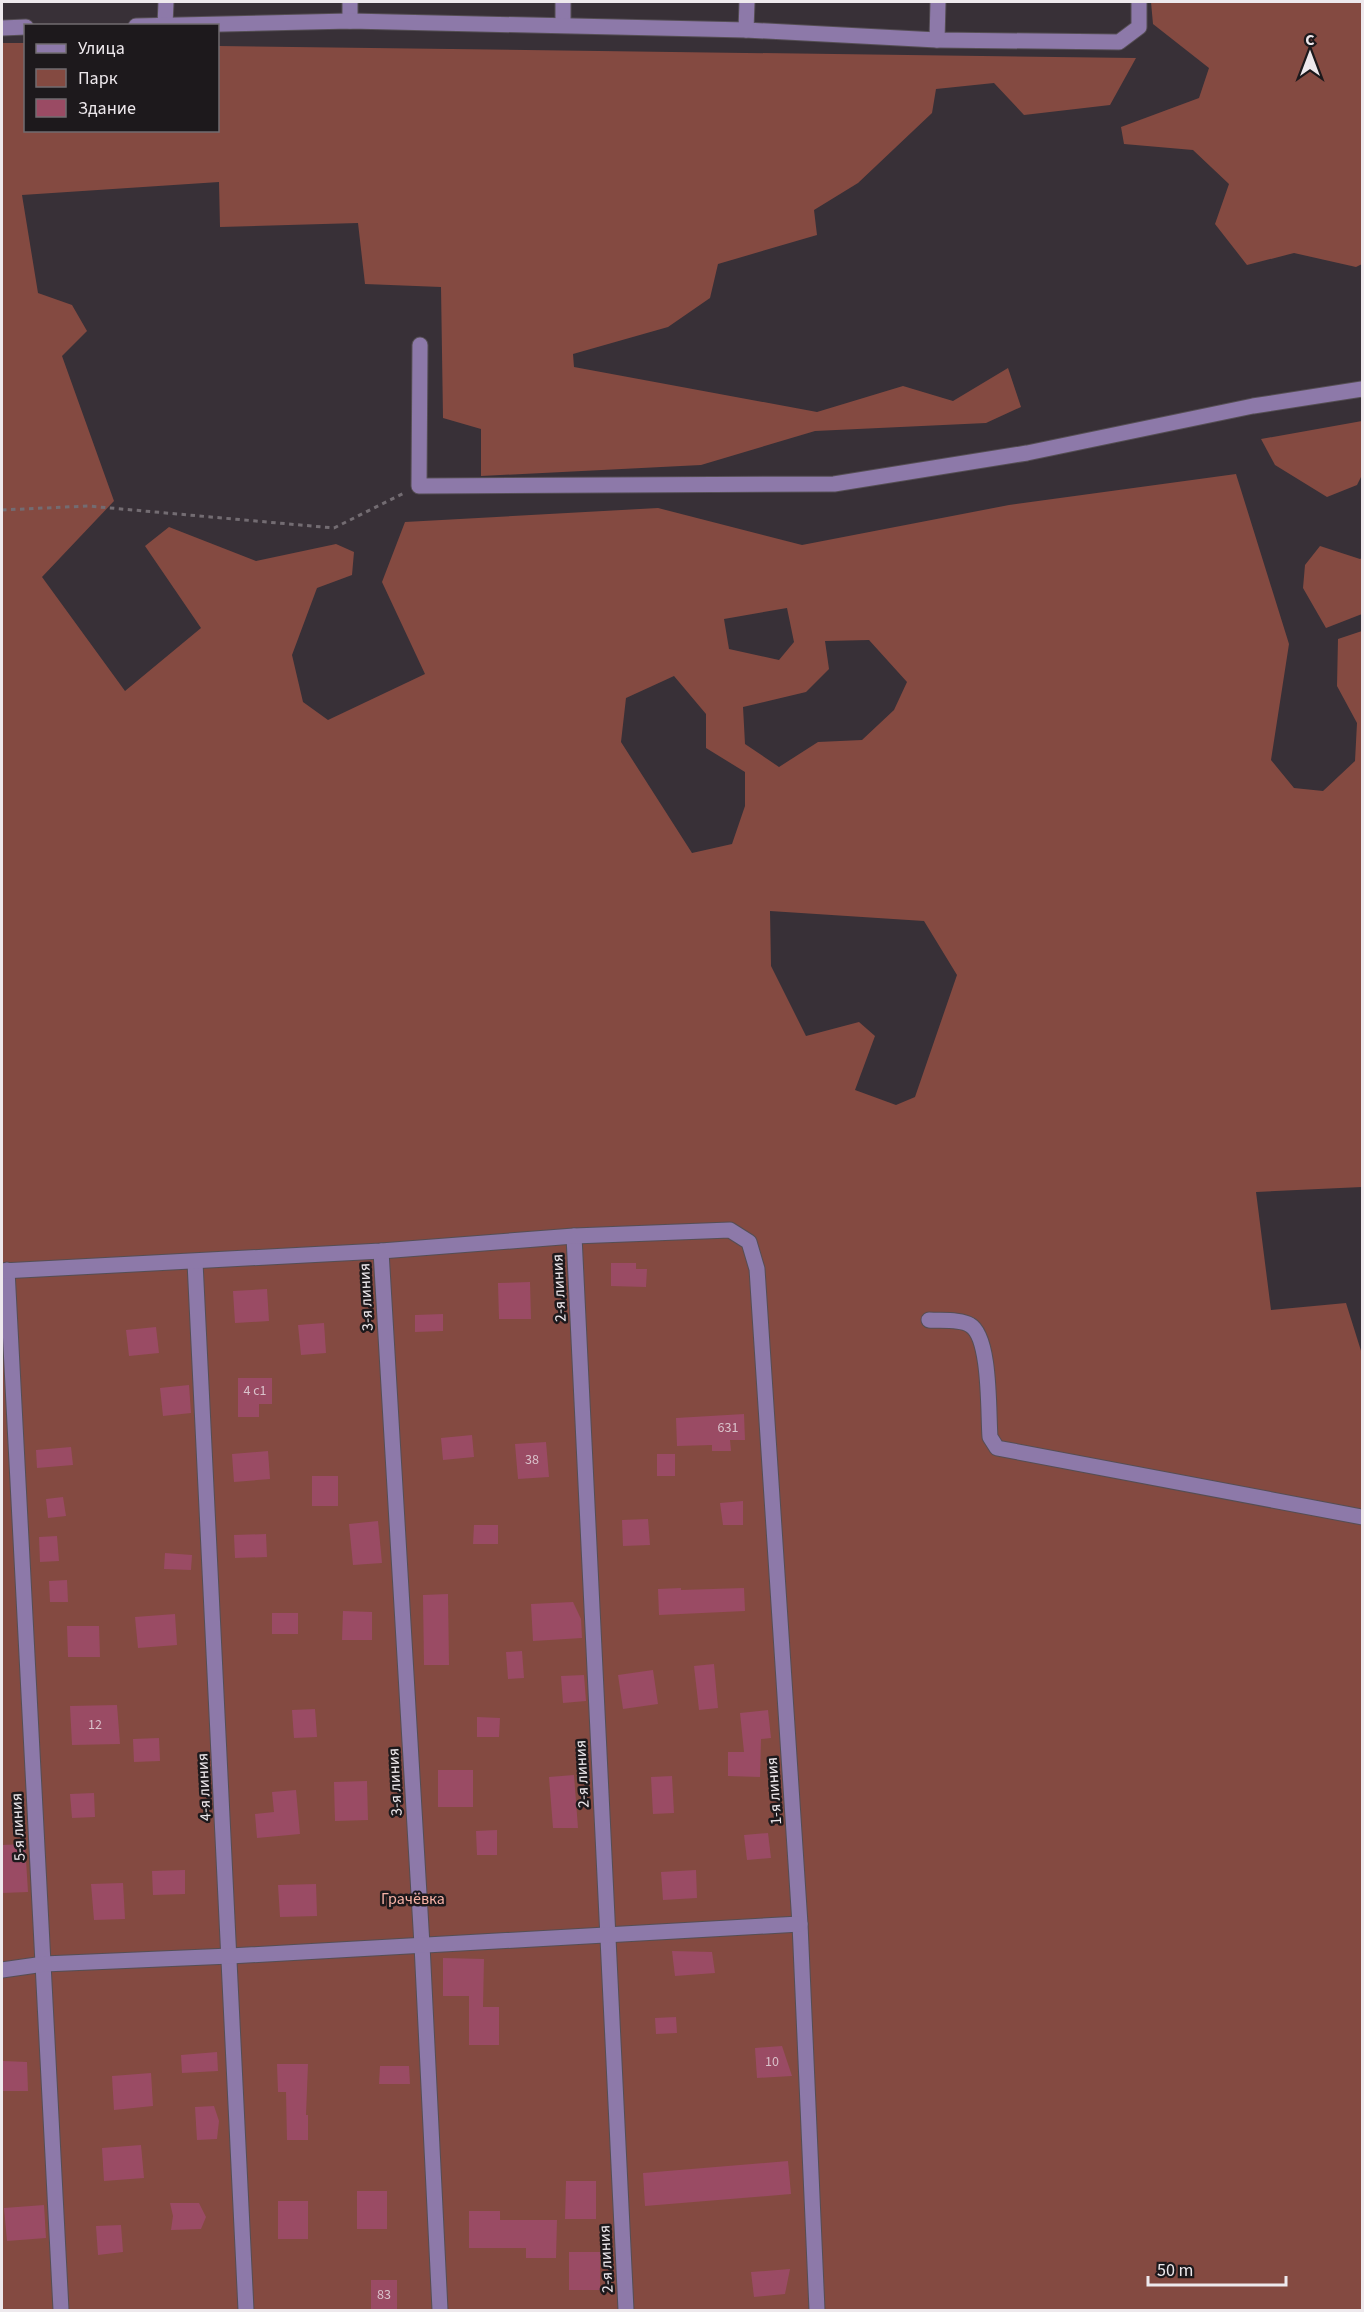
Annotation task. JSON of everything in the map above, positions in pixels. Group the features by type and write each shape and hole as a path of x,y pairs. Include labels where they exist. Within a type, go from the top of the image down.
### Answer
{"street":[{"path":"165,24 166,2"},
{"path":"350,2 350,21"},
{"path":"563,2 563,25"},
{"path":"746,30 747,2"},
{"path":"937,40 938,2"},
{"path":"211,24 350,21 563,25 746,30 937,40 1119,42 1139,27 1139,2"},
{"path":"2,28 24,27"},
{"path":"420,345 419,486 834,484 1027,453 1253,406 1362,389"},
{"name":"1-я линия","path":"4,1271 381,1251 574,1236 730,1230 749,1242 757,1269 800,1924 818,2310"},
{"name":"2-я линия","path":"574,1236 626,2310"},
{"name":"3-я линия","path":"381,1251 422,1945 440,2310"},
{"name":"4-я линия","path":"195,1262 246,2310"},
{"name":"5-я линия","path":"4,1271 44,1964 61,2310"},
{"path":"929,1320 969,1323 978,1331 984,1348 990,1437 997,1448 1362,1517"},
{"path":"2,1970 44,1964 230,1956 800,1924"}],"path":[{"path":"2,510 88,506 334,528 419,486"}],"green space":[{"path":"1151,2 1362,2 1362,264 1356,267 1294,253 1247,265 1215,224 1229,184 1193,150 1124,144 1121,127 1199,98 1209,68 1153,24"},
{"name":"Грачёвка","path":"2,43 24,43 24,132 219,132 219,46 1136,58 1110,105 1024,115 994,83 936,89 932,113 858,183 814,210 817,235 718,264 710,298 668,327 573,354 574,367 817,412 903,386 953,401 1008,368 1021,407 986,423 815,431 701,465 481,476 481,429 443,418 441,287 365,284 358,223 220,227 219,182 22,195 38,293 72,305 87,331 62,356 114,501 42,577 125,691 201,628 145,546 169,527 256,561 336,544 354,552 352,575 317,588 292,655 303,702 328,720 425,674 382,582 405,522 658,508 802,545 1009,505 1236,474 1289,644 1271,760 1294,788 1323,791 1355,761 1357,723 1337,686 1338,639 1362,631 1362,1187 1256,1192 1271,1310 1346,1303 1362,1354 1362,2310 2,2310","holes":["787,608 794,642 779,660 729,649 724,619","869,640 907,682 894,710 862,740 818,742 779,767 745,744 743,707 806,692 829,669 825,641","674,676 706,714 706,748 745,772 745,806 732,844 692,853 621,742 626,698","770,911 924,921 957,975 915,1097 896,1105 855,1090 875,1036 859,1022 806,1036 771,966"]},
{"path":"1362,421 1362,475 1357,485 1327,497 1275,465 1261,439"},
{"path":"1320,546 1362,558 1362,614 1326,628 1303,588 1305,565"}],"building":[{"path":"611,1263 636,1263 636,1269 647,1269 646,1287 611,1286"},
{"path":"530,1282 531,1319 499,1319 498,1283"},
{"path":"267,1289 269,1321 235,1323 233,1291"},
{"path":"443,1314 443,1331 415,1332 415,1315"},
{"path":"324,1323 326,1353 301,1355 298,1325"},
{"path":"156,1327 159,1353 129,1356 126,1330"},
{"path":"238,1378 272,1378 272,1404 259,1404 259,1417 238,1417"},
{"path":"189,1385 191,1413 163,1416 160,1388"},
{"path":"744,1414 745,1440 730,1440 731,1451 712,1451 712,1445 677,1446 676,1418"},
{"path":"472,1435 474,1457 443,1460 441,1438"},
{"path":"546,1442 549,1477 518,1479 515,1444"},
{"path":"71,1447 73,1465 37,1468 36,1450"},
{"path":"268,1451 270,1479 234,1482 232,1454"},
{"path":"657,1454 675,1454 675,1476 657,1476"},
{"path":"312,1476 338,1476 338,1506 312,1506"},
{"path":"63,1497 66,1516 48,1518 46,1499"},
{"path":"743,1501 743,1525 723,1525 720,1503"},
{"path":"648,1519 650,1545 623,1546 622,1520"},
{"path":"378,1521 382,1563 353,1565 349,1524"},
{"path":"474,1525 498,1525 498,1544 473,1544"},
{"path":"266,1534 267,1557 235,1558 234,1535"},
{"path":"57,1536 59,1561 40,1562 39,1537"},
{"path":"165,1553 192,1555 191,1570 164,1569"},
{"path":"67,1580 68,1602 50,1602 49,1581"},
{"path":"681,1588 681,1590 744,1588 745,1611 659,1615 658,1589"},
{"path":"448,1594 449,1665 424,1665 423,1595"},
{"path":"573,1602 581,1619 582,1638 533,1641 531,1604"},
{"path":"343,1611 372,1612 372,1640 342,1640"},
{"path":"272,1613 298,1613 298,1634 272,1634"},
{"path":"175,1614 177,1645 138,1648 135,1617"},
{"path":"67,1626 99,1626 100,1657 68,1657"},
{"path":"522,1651 524,1678 508,1679 506,1652"},
{"path":"714,1664 718,1708 699,1710 694,1666"},
{"path":"653,1670 658,1704 623,1709 618,1675"},
{"path":"584,1675 586,1701 563,1703 561,1676"},
{"path":"117,1705 120,1744 72,1745 70,1706"},
{"path":"315,1709 317,1737 294,1738 292,1710"},
{"path":"768,1710 771,1738 761,1739 760,1777 728,1776 728,1752 744,1752 740,1713"},
{"path":"477,1717 500,1718 499,1737 477,1737"},
{"path":"159,1738 160,1761 134,1762 133,1739"},
{"path":"438,1770 473,1770 473,1807 438,1807"},
{"path":"574,1775 578,1828 553,1828 549,1777"},
{"path":"672,1776 674,1813 653,1814 651,1777"},
{"path":"367,1781 368,1820 335,1821 334,1782"},
{"path":"296,1790 300,1834 257,1838 255,1814 274,1812 272,1792"},
{"path":"94,1793 95,1817 72,1818 70,1794"},
{"path":"497,1830 497,1855 477,1855 476,1831"},
{"path":"768,1833 771,1858 747,1860 744,1835"},
{"path":"25,1844 28,1892 2,1893 2,1845"},
{"path":"185,1870 185,1894 153,1895 152,1871"},
{"path":"696,1870 697,1898 663,1900 661,1872"},
{"path":"123,1883 125,1919 94,1920 91,1884"},
{"path":"316,1884 317,1916 280,1917 278,1885"},
{"path":"672,1951 712,1952 715,1973 675,1976"},
{"path":"443,1958 484,1959 483,2007 499,2007 499,2045 469,2045 469,1996 443,1996"},
{"path":"676,2017 677,2033 656,2034 655,2018"},
{"path":"782,2046 792,2076 757,2078 755,2048"},
{"path":"217,2052 218,2071 182,2073 181,2055"},
{"path":"3,2061 27,2062 28,2091 3,2091"},
{"path":"277,2064 308,2064 306,2115 308,2115 308,2140 287,2140 286,2092 278,2092"},
{"path":"380,2066 409,2066 410,2084 379,2084"},
{"path":"151,2073 153,2106 114,2110 112,2076"},
{"path":"214,2106 219,2121 217,2139 197,2140 195,2107"},
{"path":"141,2145 144,2178 104,2181 102,2148"},
{"path":"788,2161 791,2194 645,2206 643,2173"},
{"path":"566,2181 596,2181 596,2219 565,2219"},
{"path":"357,2191 387,2191 387,2229 357,2229"},
{"path":"278,2201 308,2201 308,2239 278,2239"},
{"path":"170,2203 199,2203 206,2217 201,2229 171,2230 173,2216"},
{"path":"44,2205 46,2238 7,2241 4,2208"},
{"path":"469,2211 500,2211 500,2220 557,2220 556,2258 526,2258 526,2248 469,2248"},
{"path":"121,2225 123,2252 98,2255 96,2226"},
{"path":"569,2252 600,2252 600,2290 569,2290"},
{"path":"790,2269 785,2294 754,2297 751,2272"},
{"path":"371,2280 397,2280 397,2310 371,2310"}]}
